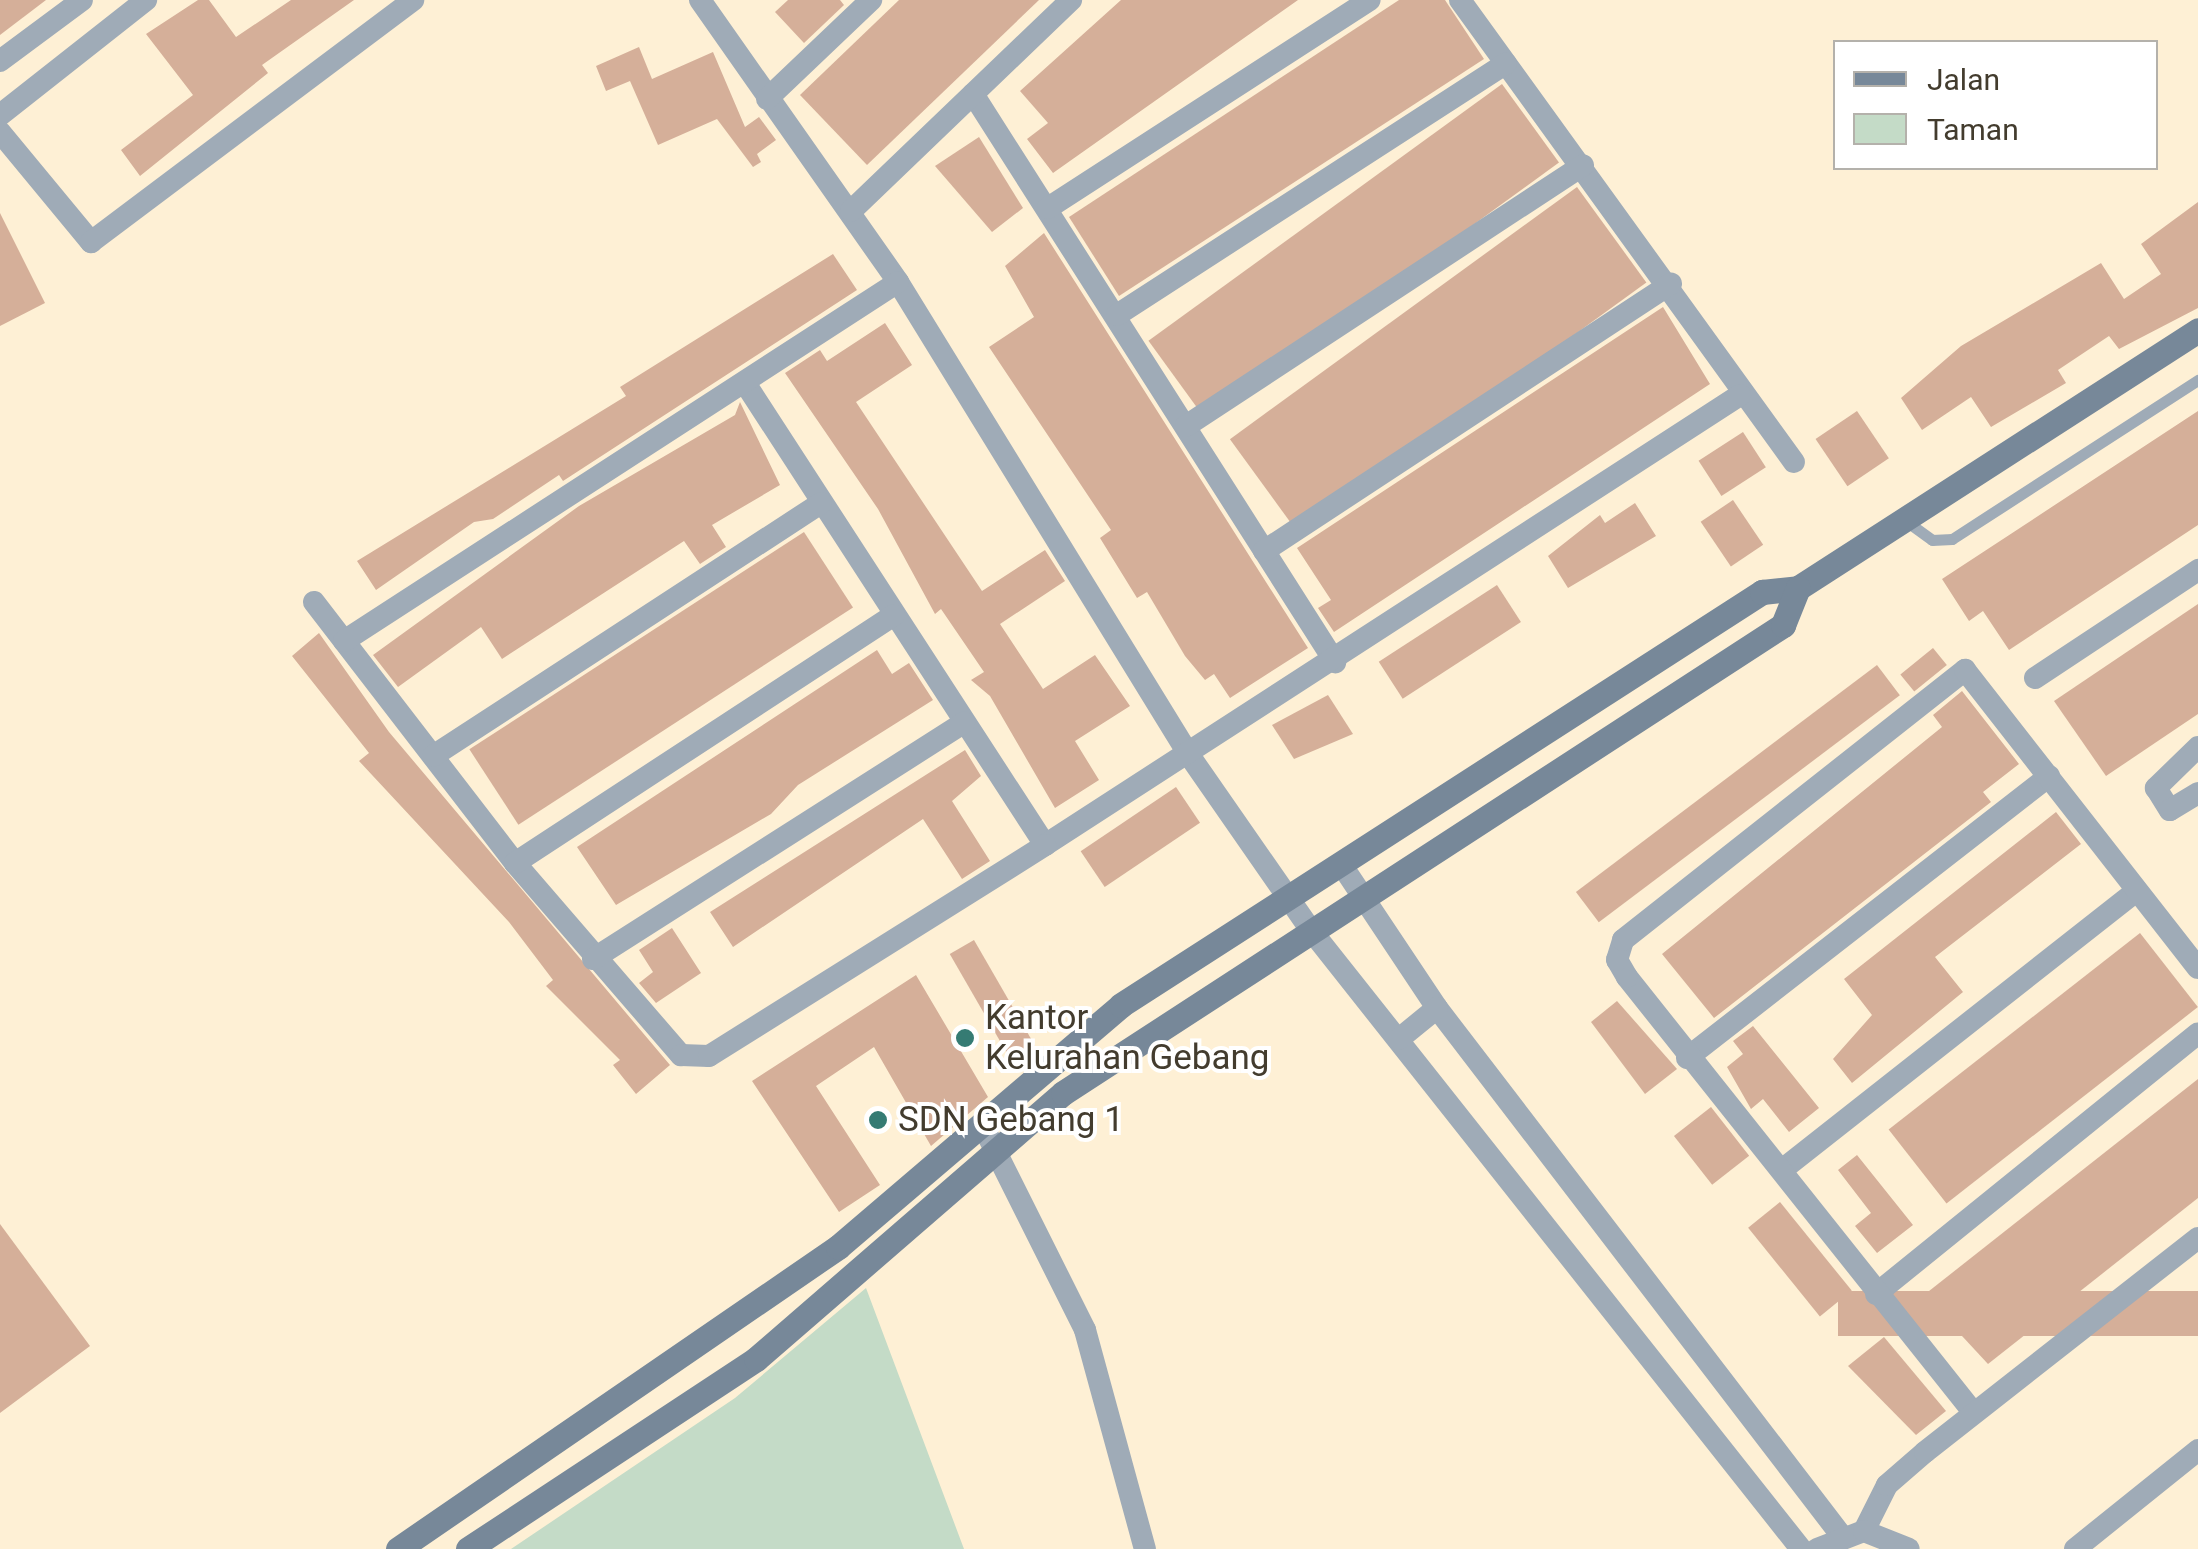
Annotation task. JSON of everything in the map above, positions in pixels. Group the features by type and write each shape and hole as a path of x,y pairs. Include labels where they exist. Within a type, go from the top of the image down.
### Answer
{"street":[{"path":"0,60 82,0"},
{"path":"0,115 146,0"},
{"path":"4,148 91,242 413,0"},
{"path":"700,0 898,282 1189,754 1288,899 1801,1549"},
{"path":"767,99 871,0"},
{"path":"850,211 1071,0"},
{"path":"1048,208 1370,0"},
{"path":"1460,0 1671,284 1740,395 1794,462"},
{"path":"1117,315 1506,63"},
{"path":"974,94 1335,662"},
{"path":"1186,426 1583,166"},
{"path":"344,641 898,282"},
{"path":"1264,550 1671,284"},
{"path":"398,1549 574,1433 838,1246 984,1126 1121,1005 1344,868 1762,592 1798,588 2198,330"},
{"path":"745,383 1045,845"},
{"path":"314,602 514,864 594,959 681,1055 709,1056 1335,662 1740,395"},
{"path":"433,756 821,502"},
{"path":"2035,678 2198,570"},
{"path":"468,1549 756,1360 1063,1093 1783,625 1798,588"},
{"path":"514,864 894,615"},
{"path":"1973,1412 1876,1294 1783,1169 1687,1058 1617,960 1623,940 1965,670 2198,968"},
{"path":"594,959 964,722"},
{"path":"2198,747 2156,788 2170,810 2198,793"},
{"path":"1687,1058 2049,776"},
{"path":"1344,868 1437,1008 1840,1535"},
{"path":"1783,1169 2136,890"},
{"path":"1399,1039 1437,1008"},
{"path":"1876,1294 2198,1033"},
{"path":"984,1126 1085,1330 1145,1549"},
{"path":"1864,1531 1887,1485 1973,1412 2198,1238"},
{"path":"574,1433 597,1464"},
{"path":"2075,1549 2198,1450"},
{"path":"1817,1549 1840,1535 1864,1531 1909,1549"}],"lane":[{"path":"1906,521 1932,540 1952,539 2198,380"}],"green space":[{"path":"866,1288 964,1549 511,1549 735,1398"}],"building":[{"path":"0,0 46,0 0,35"},
{"path":"198,0 209,0 236,37 291,0 354,0 262,65 268,73 140,176 121,150 193,95 146,34"},
{"path":"788,0 840,0 844,5 804,43 775,12"},
{"path":"899,0 1039,0 867,165 800,95"},
{"path":"1121,0 1298,0 1053,173 1027,139 1048,123 1020,91"},
{"path":"1399,0 1445,0 1484,59 1119,296 1069,217"},
{"path":"639,47 652,79 713,52 745,127 759,117 776,140 757,154 761,162 753,167 717,119 658,145 630,81 606,91 596,66"},
{"path":"1502,84 1559,162 1205,419 1148,341"},
{"path":"979,137 1023,208 992,232 935,166"},
{"path":"1577,187 1646,282 1299,535 1230,439"},
{"path":"2198,202 2198,308 2119,349 2109,336 2058,370 2066,383 1991,427 1971,397 1922,430 1901,398 1961,346 2101,263 2124,299 2161,274 2141,244"},
{"path":"0,213 45,303 0,326"},
{"path":"1044,233 1308,648 1230,698 1214,674 1205,680 1185,656 1147,592 1137,598 1100,538 1111,530 989,347 1034,317 1005,266"},
{"path":"833,254 857,290 563,481 559,475 493,519 474,522 376,590 357,561 626,396 620,387"},
{"path":"1663,307 1710,384 1334,632 1318,608 1331,600 1297,548"},
{"path":"885,323 912,365 856,402 982,591 1045,550 1065,581 1000,624 1043,689 1095,655 1130,706 1075,741 1099,780 1055,808 990,696 971,680 984,672 941,609 935,614 878,509 785,373 820,350 827,361"},
{"path":"740,402 780,485 712,525 726,547 700,564 684,541 502,659 481,627 398,687 373,655 579,506 735,415"},
{"path":"1857,411 1889,458 1847,486 1816,439"},
{"path":"2198,411 2198,525 2009,650 1983,611 1969,621 1942,579"},
{"path":"1743,432 1766,467 1721,496 1699,461"},
{"path":"1733,500 1763,545 1731,567 1701,522"},
{"path":"1635,503 1656,536 1568,588 1548,556 1600,515 1605,523"},
{"path":"804,532 853,607 518,825 469,749"},
{"path":"1497,585 1521,622 1403,699 1379,662"},
{"path":"2198,604 2198,714 2106,776 2054,701"},
{"path":"319,633 389,732 670,1065 636,1094 613,1065 620,1060 546,986 553,980 509,922 359,761 369,753 292,656"},
{"path":"1933,648 1947,665 1914,692 1900,674"},
{"path":"877,650 892,674 909,663 933,700 798,785 771,814 616,905 577,847"},
{"path":"1877,665 1900,695 1599,922 1576,892"},
{"path":"1962,691 2019,764 1983,792 1991,802 1714,1018 1662,954 1942,727 1933,715"},
{"path":"1328,695 1353,734 1294,759 1272,725"},
{"path":"965,750 981,776 952,801 990,861 962,879 923,819 733,947 710,912"},
{"path":"1176,787 1200,823 1105,887 1081,851"},
{"path":"2056,812 2081,844 1935,957 1963,992 1852,1083 1833,1059 1872,1015 1844,979"},
{"path":"672,928 701,973 656,1003 639,983 653,972 639,950"},
{"path":"2140,933 2198,1007 1946,1203 1889,1129"},
{"path":"974,940 1035,1046 1011,1060 950,954"},
{"path":"916,975 988,1097 931,1146 874,1047 816,1086 880,1185 839,1212 752,1081"},
{"path":"1617,1001 1677,1069 1645,1094 1591,1022"},
{"path":"1753,1026 1819,1108 1789,1132 1763,1099 1751,1109 1727,1067 1743,1054 1733,1041"},
{"path":"2198,1079 2198,1198 1988,1364 1924,1295"},
{"path":"1711,1107 1749,1156 1712,1185 1674,1136"},
{"path":"1857,1155 1913,1225 1877,1253 1855,1226 1871,1213 1838,1170"},
{"path":"1780,1202 1852,1291 1820,1316 1748,1228"},
{"path":"0,1224 90,1346 0,1413"},
{"path":"1838,1291 2198,1291 2198,1336 1838,1336"},
{"path":"1884,1337 1946,1411 1916,1435 1848,1366"}],"place":[{"name":"Kantor Kelurahan Gebang","path":"965,1038"},
{"name":"SDN Gebang 1","path":"878,1120"}]}
